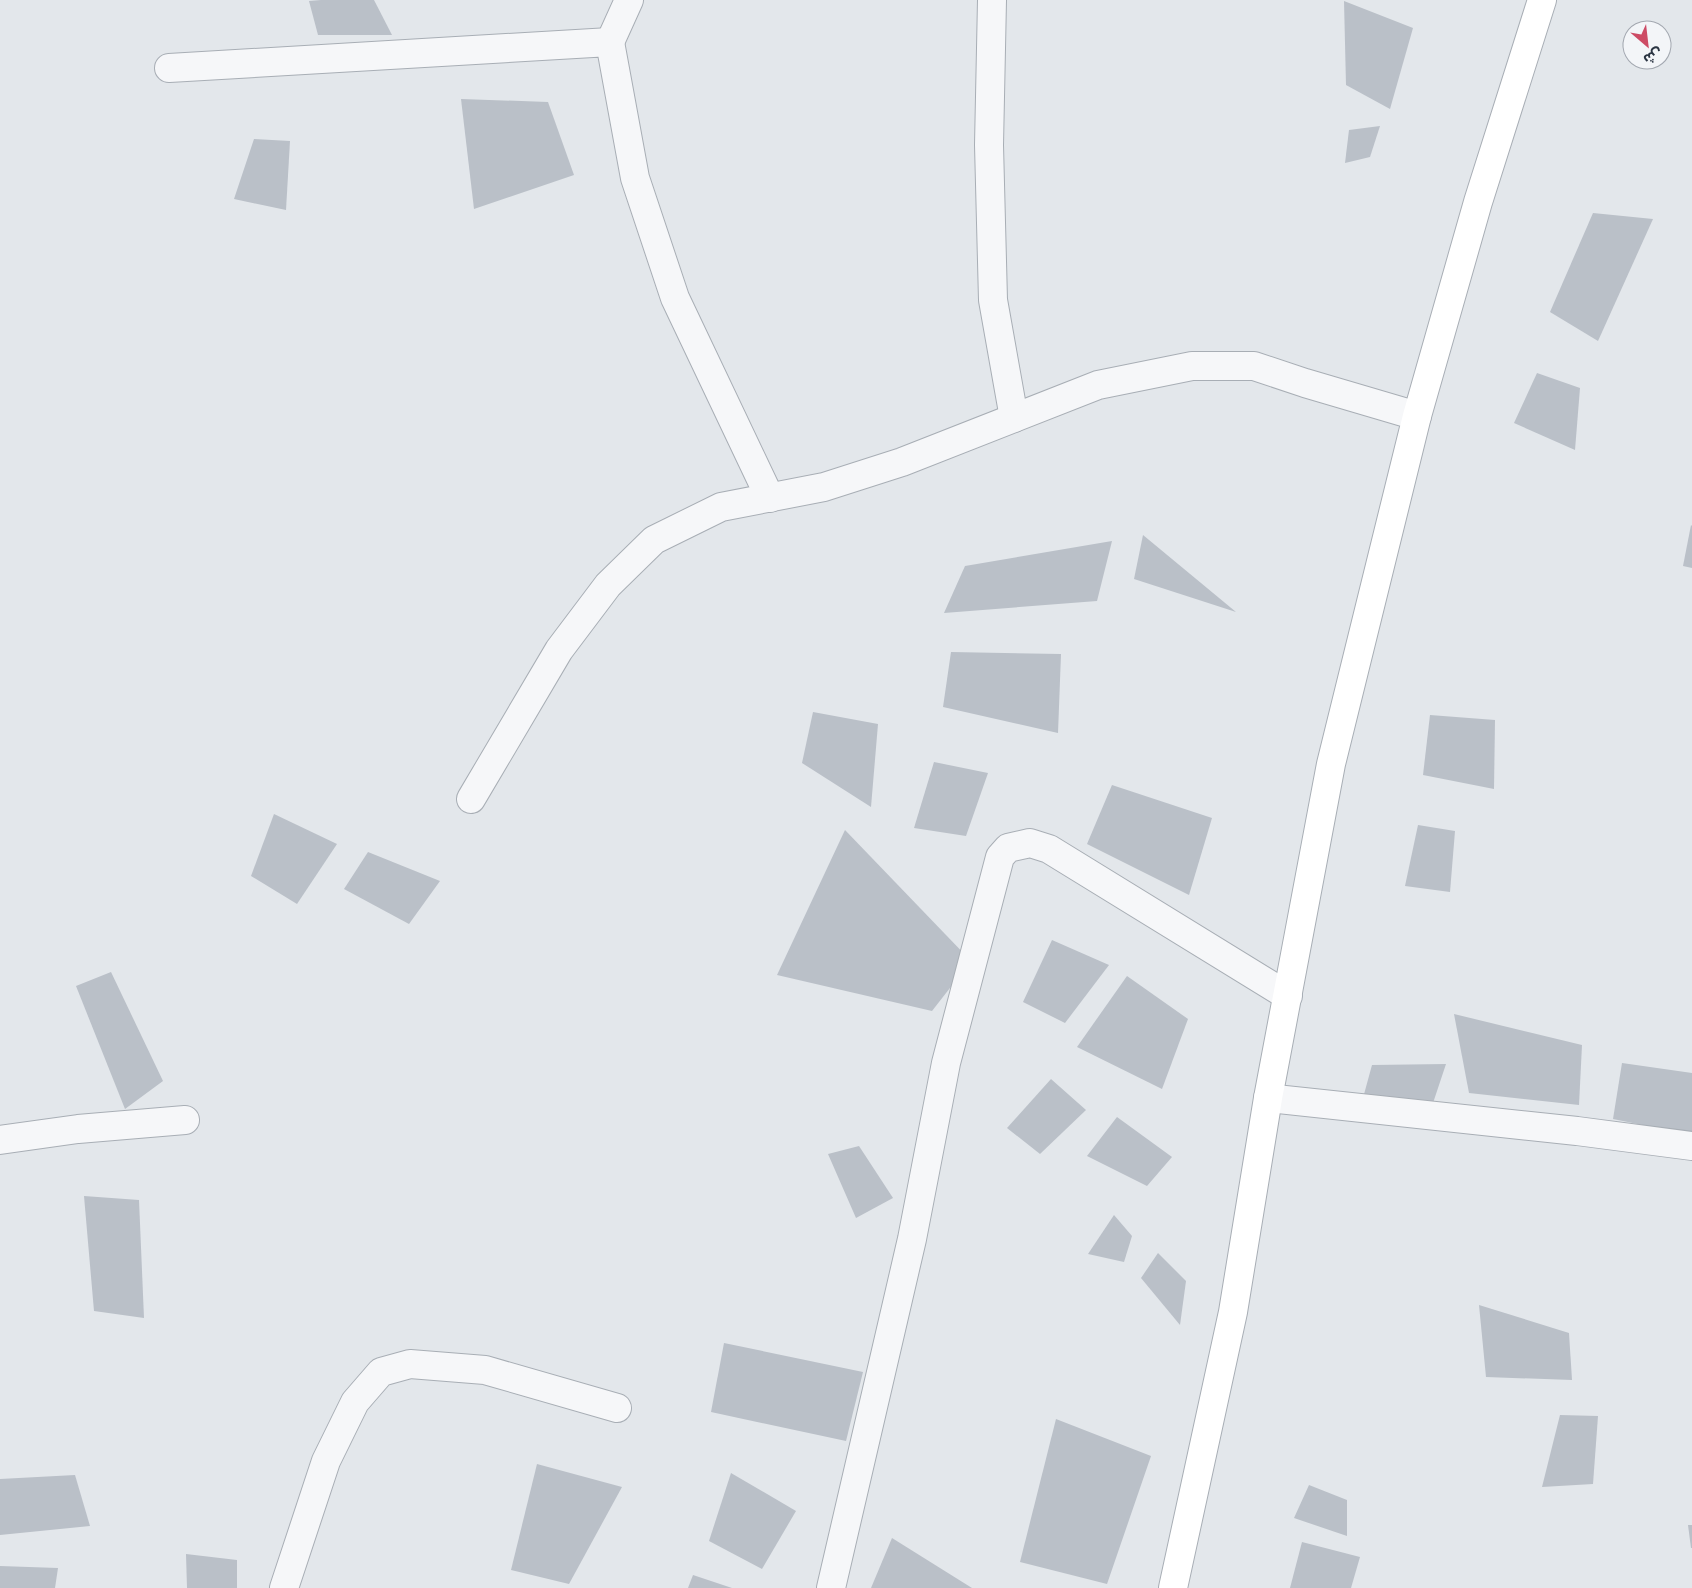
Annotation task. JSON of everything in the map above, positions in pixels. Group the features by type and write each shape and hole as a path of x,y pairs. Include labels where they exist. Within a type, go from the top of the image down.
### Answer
{"main road":[{"path":"1173,1588 1233,1312 1268,1098 1331,764 1417,416 1478,202 1542,0"}],"street":[{"path":"629,0 610,42 635,178 675,298 770,498"},
{"path":"992,0 989,145 993,300 1014,418"},
{"path":"169,68 610,42"},
{"path":"471,799 559,650 608,585 654,540 721,507 824,487 902,462 1098,385 1192,366 1254,366 1417,416"},
{"path":"831,1588 912,1239 946,1063 1000,857 1008,848 1030,843 1049,849 1288,996"},
{"path":"1268,1098 1692,1146"},
{"path":"0,1140 78,1128 185,1120"},
{"path":"284,1588 326,1461 355,1402 381,1372 410,1364 485,1370 617,1408"}],"building":[{"path":"374,0 392,35 318,35 309,1"},
{"path":"1344,1 1413,28 1390,109 1346,85"},
{"path":"461,99 548,102 574,175 474,209"},
{"path":"1380,126 1370,157 1345,163 1349,130"},
{"path":"254,139 290,141 286,210 234,199"},
{"path":"1593,213 1653,219 1598,341 1550,312"},
{"path":"1537,373 1580,388 1575,450 1514,423"},
{"path":"1692,526 1692,568 1683,566"},
{"path":"1143,535 1236,612 1134,579"},
{"path":"1112,541 1097,601 944,613 965,566"},
{"path":"951,652 1061,654 1058,733 943,707"},
{"path":"813,712 878,724 871,807 802,763"},
{"path":"1430,715 1495,720 1494,789 1423,775"},
{"path":"934,762 988,773 966,836 914,828"},
{"path":"1112,785 1212,818 1189,895 1087,844"},
{"path":"274,814 337,844 297,904 251,876"},
{"path":"1418,825 1455,831 1450,892 1405,886"},
{"path":"845,830 971,961 932,1011 777,975"},
{"path":"368,852 440,881 409,924 344,889"},
{"path":"1052,940 1109,965 1065,1023 1023,1002"},
{"path":"111,972 163,1081 125,1109 76,986"},
{"path":"1127,976 1188,1019 1162,1089 1077,1047"},
{"path":"1454,1014 1582,1045 1579,1105 1469,1093"},
{"path":"1622,1063 1692,1073 1692,1135 1613,1119"},
{"path":"1446,1064 1431,1109 1363,1098 1372,1065"},
{"path":"1051,1079 1086,1110 1040,1154 1007,1128"},
{"path":"1117,1117 1172,1157 1147,1186 1087,1156"},
{"path":"859,1146 893,1198 856,1218 828,1154"},
{"path":"84,1196 139,1200 144,1318 94,1311"},
{"path":"1114,1215 1132,1236 1124,1262 1088,1254"},
{"path":"1158,1253 1186,1281 1180,1325 1141,1278"},
{"path":"1479,1305 1569,1333 1572,1380 1486,1377"},
{"path":"724,1343 863,1372 846,1441 711,1412"},
{"path":"1560,1415 1598,1416 1593,1484 1542,1487"},
{"path":"1056,1419 1151,1456 1107,1584 1020,1562"},
{"path":"537,1464 622,1487 569,1584 511,1570"},
{"path":"731,1473 796,1511 762,1569 709,1541"},
{"path":"75,1475 90,1526 0,1535 0,1479"},
{"path":"1309,1485 1347,1500 1347,1536 1294,1518"},
{"path":"1688,1525 1692,1525 1692,1548 1691,1548"},
{"path":"892,1538 972,1588 871,1588"},
{"path":"1302,1542 1360,1557 1351,1588 1290,1588"},
{"path":"186,1554 237,1560 237,1588 187,1588"},
{"path":"0,1566 58,1568 55,1588 0,1588"},
{"path":"693,1575 732,1588 688,1588"}]}
